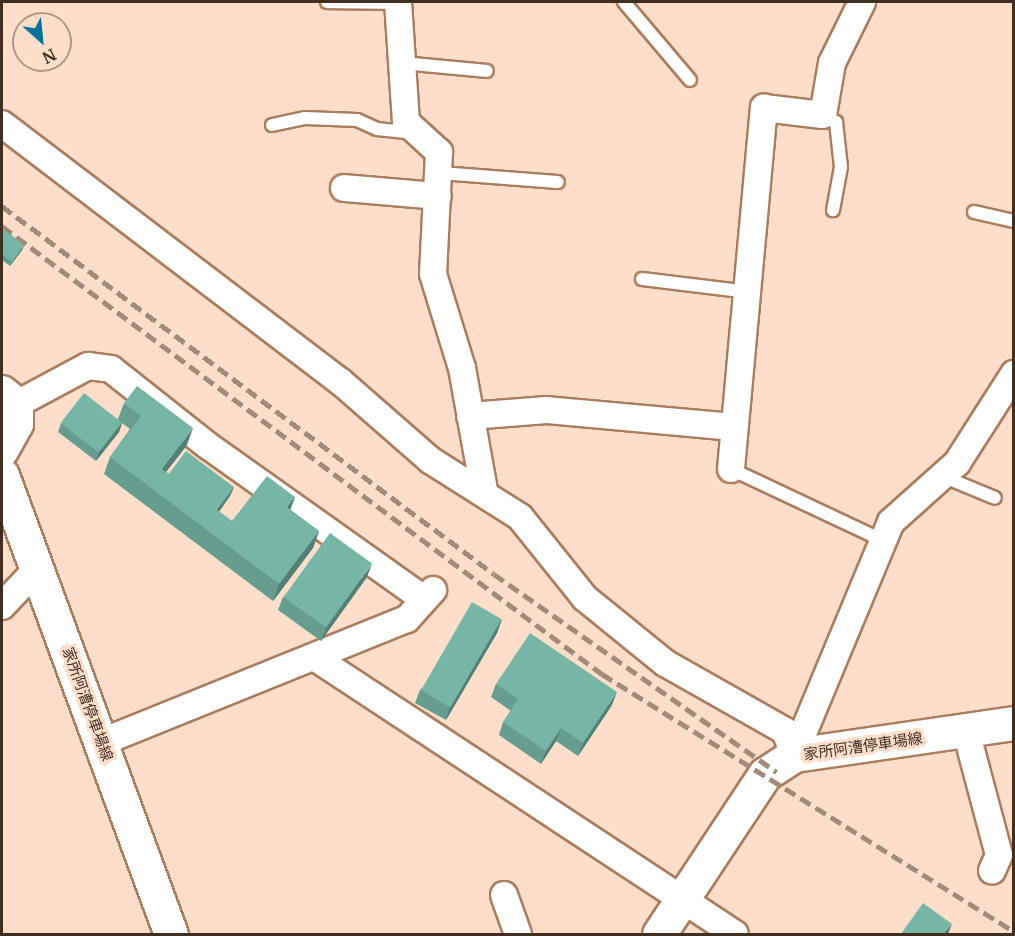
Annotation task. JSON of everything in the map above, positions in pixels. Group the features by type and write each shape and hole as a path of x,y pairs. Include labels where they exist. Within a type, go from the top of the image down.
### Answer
{"main road":[{"name":"家所阿漕停車場線","path":"2,475 171,934"},
{"name":"家所阿漕停車場線","path":"659,934 685,902 765,774 794,755 1014,723"}],"street":[{"path":"398,2 406,122 439,152 433,274 470,416 483,490"},
{"path":"731,469 749,292 764,108 823,114 832,63 862,2"},
{"path":"2,124 341,382 430,460 483,490 520,517 585,598 665,663 785,731 794,755"},
{"path":"344,188 439,185"},
{"path":"2,451 17,424 9,398 88,366 111,369 207,446 428,595 407,619 317,659 102,742"},
{"path":"794,755 891,522 942,476 976,440 1014,374"},
{"path":"470,416 547,410 734,427"},
{"path":"2,606 38,568"},
{"path":"317,659 735,934"},
{"path":"966,731 999,855 992,871"},
{"path":"504,895 518,934"}],"lane":[{"path":"327,2 398,2"},
{"path":"624,2 690,80"},
{"path":"403,63 487,71"},
{"path":"823,114 836,122 841,167 832,210"},
{"path":"272,125 305,118 357,120 377,129 420,134"},
{"path":"439,185 558,182"},
{"path":"974,212 1014,221"},
{"path":"642,279 749,292"},
{"path":"731,469 882,540"},
{"path":"942,476 995,498"}],"building":[{"path":"2,228 24,245 12,262 2,254"},
{"path":"137,386 193,428 162,469 232,521 267,476 295,497 287,507 319,531 279,584 110,457 141,416 124,403"},
{"path":"84,393 122,423 98,452 61,423"},
{"path":"186,451 234,487 216,510 169,474"},
{"path":"330,533 372,564 326,627 284,597"},
{"path":"472,602 501,619 450,707 421,690"},
{"path":"530,633 617,692 583,743 561,728 546,751 503,722 518,699 496,684"},
{"path":"923,903 952,924 943,934 901,934"}],"railway":[{"path":"2,206 494,574 777,772"},
{"path":"2,226 602,674 1014,931"}]}
